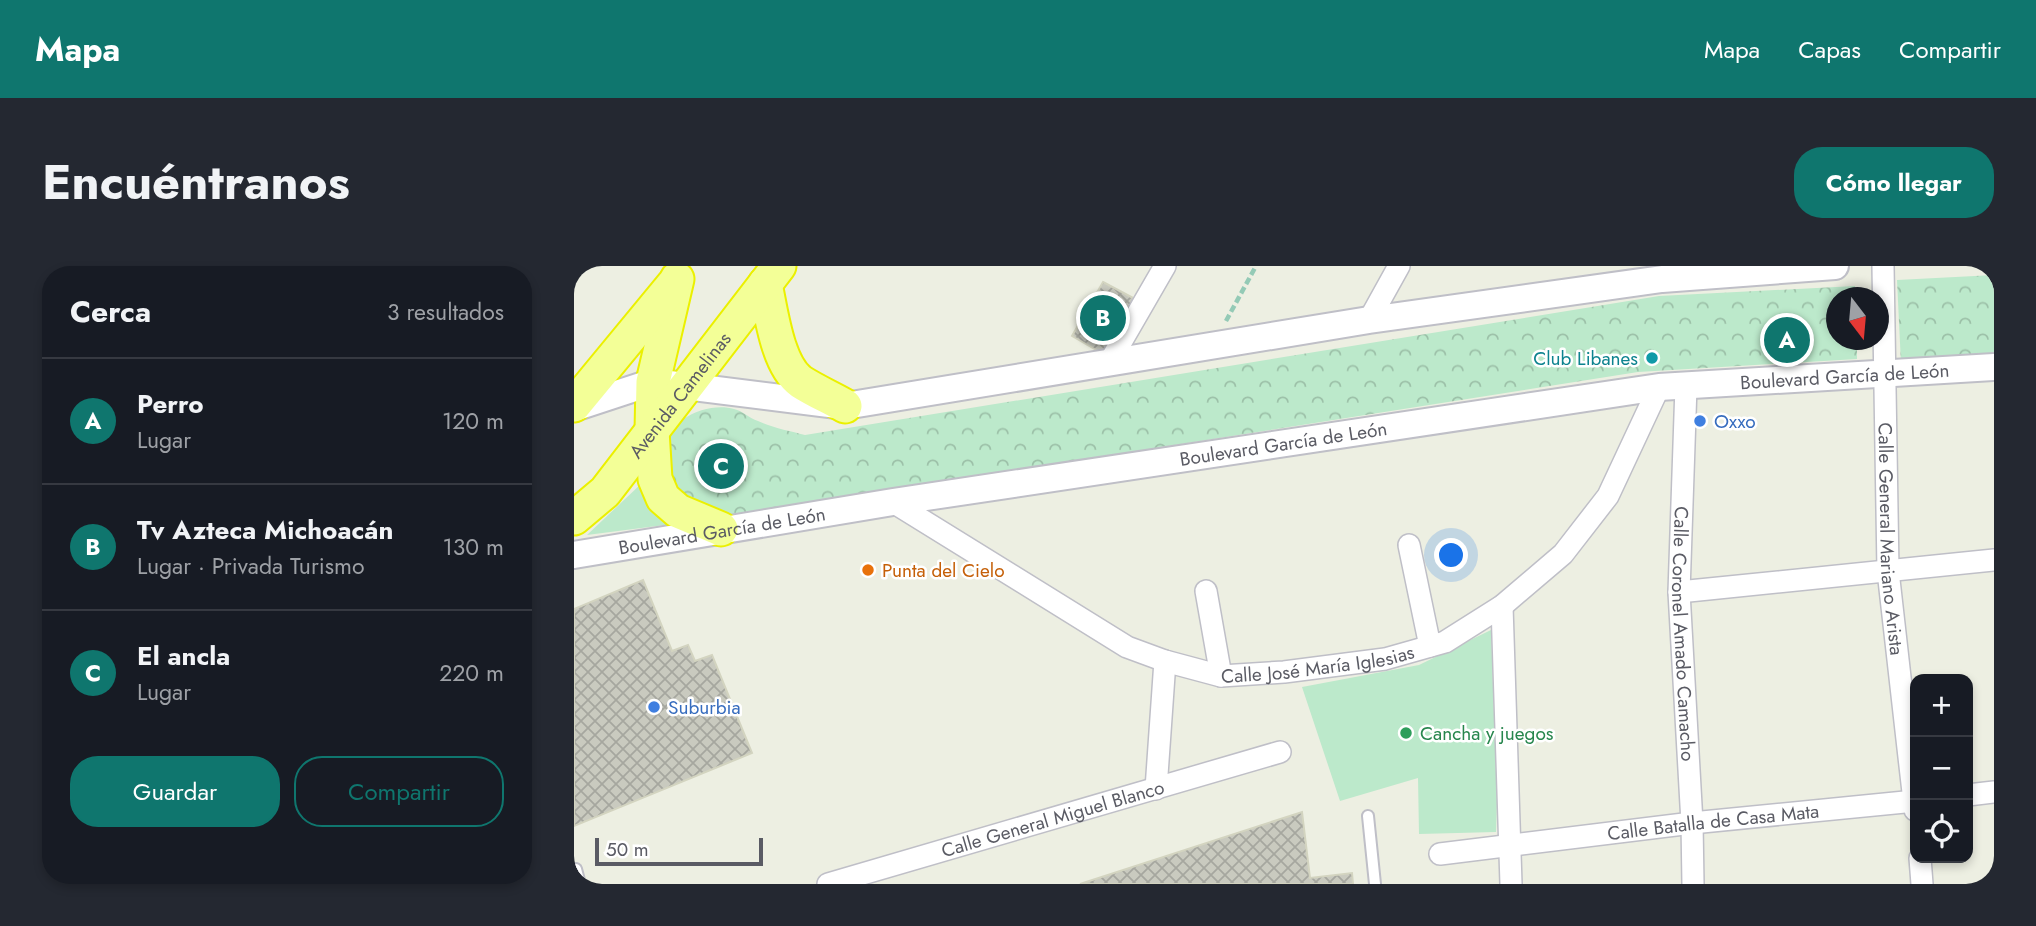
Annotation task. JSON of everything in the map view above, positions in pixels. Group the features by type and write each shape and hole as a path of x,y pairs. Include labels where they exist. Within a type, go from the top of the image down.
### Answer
{"highway":[{"path":"682,272 653,382 655,479 663,498 678,511 721,529"},
{"path":"574,407 682,272"},
{"path":"772,275 778,342 786,363 799,381 845,406"},
{"name":"Avenida Camelinas","path":"574,518 605,492 772,275"}],"street":[{"path":"1109,363 1165,266"},
{"path":"1369,320 1399,266"},
{"path":"574,407 653,382 845,406 1664,272 1835,266"},
{"name":"Calle General Mariano Arista","path":"1883,266 1888,572 1915,800"},
{"name":"Boulevard García de León","path":"574,555 893,502 1659,387 1994,367"},
{"name":"Calle Coronel Amado Camacho","path":"1686,386 1679,592 1693,884"},
{"name":"Calle José María Iglesias","path":"893,502 1127,648 1165,661 1221,676 1284,672 1385,659 1445,642 1503,606 1563,554 1608,496 1659,387"},
{"path":"1409,545 1430,646"},
{"path":"1679,592 1994,560"},
{"path":"1206,592 1221,676"},
{"path":"1503,606 1511,884"},
{"name":"Calle General Miguel Blanco","path":"828,884 1156,789 1165,661"},
{"path":"1156,789 1280,752"},
{"path":"1973,794 1994,792"},
{"name":"Calle Batalla de Casa Mata","path":"1440,854 1692,823 1910,804"},
{"path":"1920,863 1922,884"}],"lane":[{"path":"1368,816 1376,884"},
{"path":"576,869 580,884"}],"path":[{"path":"1212,346 1256,266"}],"green space":[{"path":"1994,275 1994,360 1901,364 1897,280"},
{"path":"1826,287 1826,350 1857,350 1857,359 1638,372 713,517 675,496 665,453 666,442 678,423 688,416 711,408 734,409 764,423 805,435 1659,296"},
{"path":"642,483 680,523 587,535"},
{"name":"Cancha y juegos","path":"1491,630 1496,832 1419,834 1418,778 1340,801 1302,687 1419,665"}],"building":[{"path":"1103,282 1135,299 1103,354 1072,336"},
{"name":"Suburbia","path":"643,580 672,651 688,645 695,661 712,655 752,753 574,826 574,609"},
{"path":"1302,812 1310,878 1352,873 1353,884 1080,884"}],"place":[{"name":"Tv Azteca Michoacán","path":"1103,318"},
{"name":"Perro","path":"1787,340"},
{"name":"Club Libanes","path":"1652,358"},
{"name":"Oxxo","path":"1700,421"},
{"name":"El ancla","path":"721,466"},
{"name":"Punta del Cielo","path":"868,570"},
{"name":"Suburbia","path":"654,707"},
{"name":"Cancha y juegos","path":"1406,733"}]}
